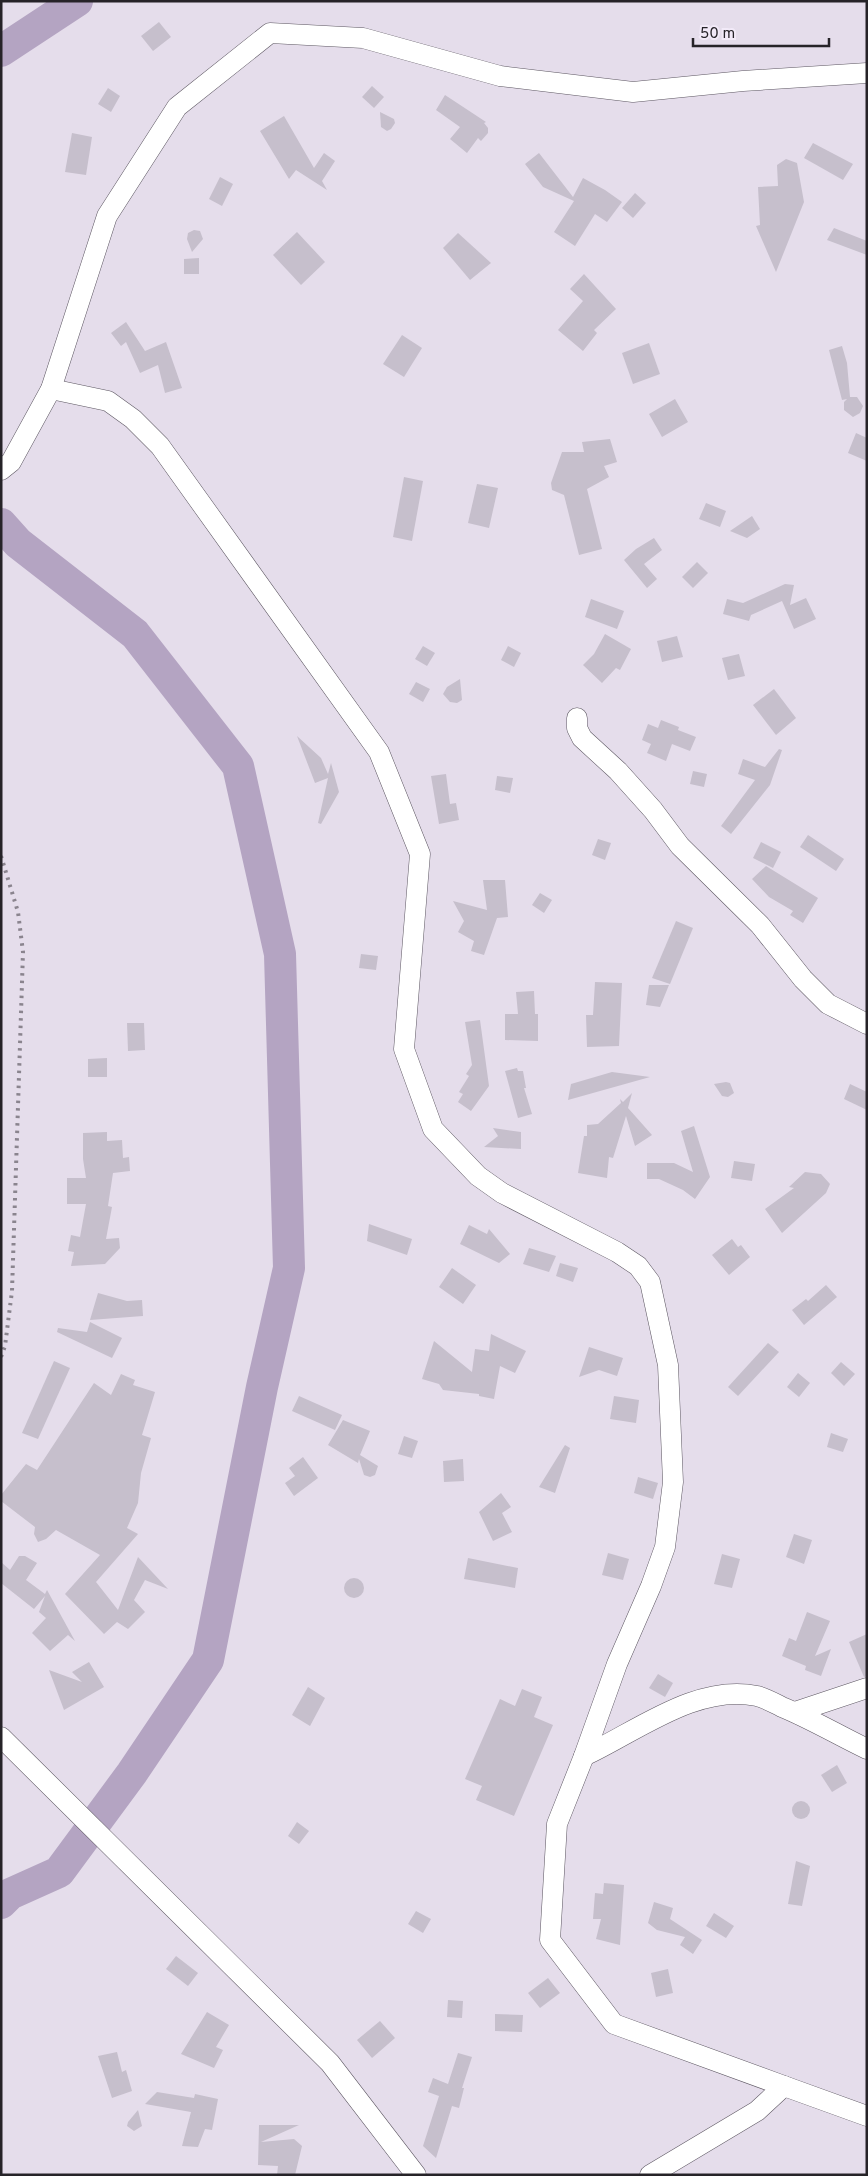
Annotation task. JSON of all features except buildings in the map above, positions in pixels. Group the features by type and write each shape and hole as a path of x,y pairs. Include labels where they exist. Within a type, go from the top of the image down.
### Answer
{"street":[{"path":"6,466 51,389 107,216 177,107 270,33 362,38 500,76 633,92 743,81 867,73"},
{"path":"51,389 108,401 133,419 160,446 379,752 420,854 404,1049 433,1129 478,1176 502,1193 617,1252 638,1266 650,1282 668,1366 673,1482 664,1547 651,1586 617,1664 557,1824 550,1940 614,2024 867,2116"},
{"path":"578,718 578,728 582,738 624,777 653,810 680,846 760,925 803,979 828,1004 867,1024"},
{"path":"795,1712 867,1688"},
{"path":"584,1756 650,1720 684,1705 709,1698 742,1694 759,1697 795,1712 867,1749"},
{"path":"1,1737 330,2063 416,2175"},
{"path":"650,2175 757,2111 784,2086"}],"waterway":[{"path":"1,51 77,1"},
{"path":"1,524 18,543 135,634 238,766 280,954 289,1268 262,1387 208,1660 132,1773 59,1872 10,1894 1,1903"}],"railway":[{"path":"1,856 18,912 23,952 12,1291 5,1346 1,1357"}]}
